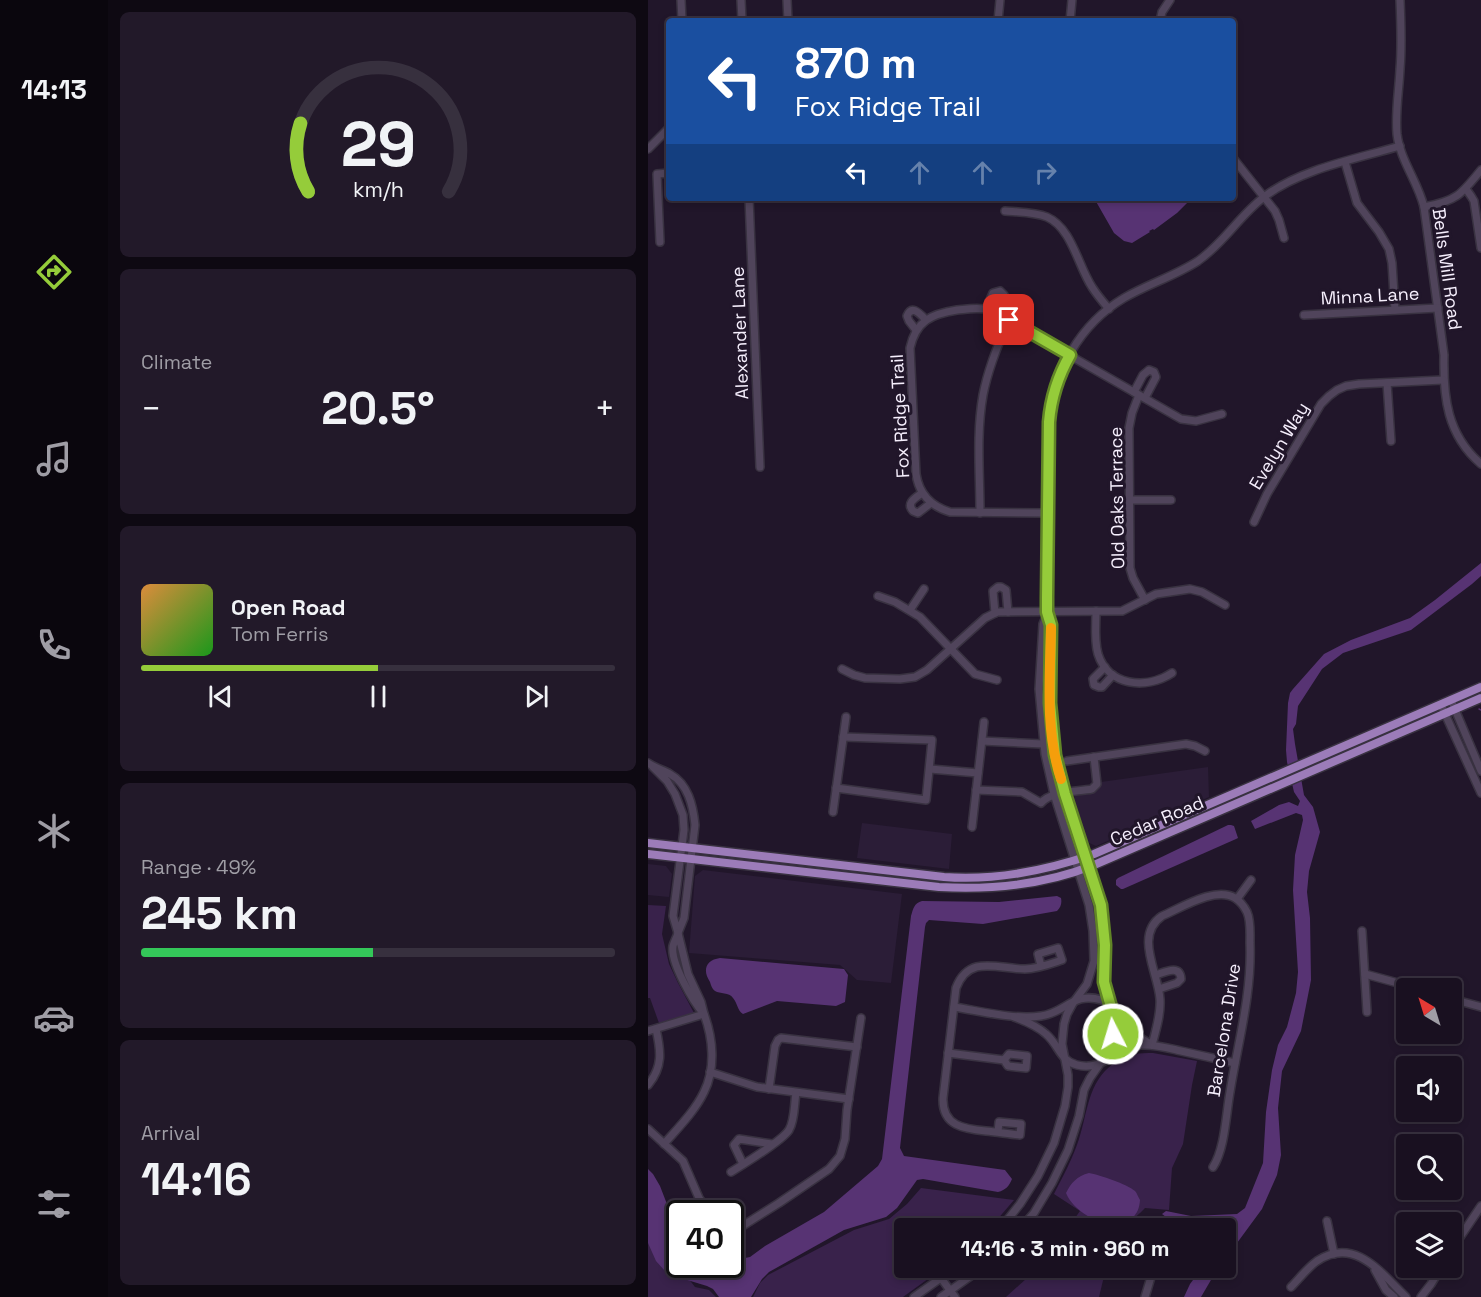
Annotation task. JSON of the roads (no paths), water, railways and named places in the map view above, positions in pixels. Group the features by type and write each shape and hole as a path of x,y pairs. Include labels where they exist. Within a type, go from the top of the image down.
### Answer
{"main road":[{"name":"Cedar Road","path":"648,843 954,878 984,878 1041,870 1085,857 1481,687"},
{"name":"Cedar Road","path":"648,854 959,888 1017,885 1054,878 1088,868 1481,698"}],"street":[{"path":"681,0 682,18"},
{"path":"741,0 742,18"},
{"path":"787,0 788,18"},
{"path":"998,18 1000,0"},
{"path":"1070,18 1072,0"},
{"path":"1161,18 1170,0"},
{"name":"Bells Mill Road","path":"1400,0 1402,50 1397,134 1424,207 1444,355 1443,380 1448,414 1464,447 1481,464"},
{"path":"648,149 666,131"},
{"path":"1009,1218 1038,1176 1054,1143 1068,1088 1062,1044 1064,1024 1067,1014 1087,984 1094,962 1092,917 1075,861 1060,794 1050,720 1051,625 1047,612 1049,413 1056,383 1082,335 1098,318 1130,295 1200,260 1264,198 1296,179 1316,171 1400,146"},
{"path":"1236,162 1277,216 1284,238"},
{"path":"1345,162 1357,203 1389,249 1395,310"},
{"path":"1424,207 1454,199 1466,189 1481,170"},
{"path":"660,242 657,174 666,173"},
{"path":"1466,189 1474,201 1481,248"},
{"name":"Alexander Lane","path":"749,201 760,467"},
{"path":"1005,211 1042,215 1059,226 1066,234 1091,286 1109,309"},
{"path":"986,309 993,293 1000,291 1004,294 1005,299 998,314"},
{"name":"Fox Ridge Trail","path":"1048,513 950,512 938,508 922,493 916,474 910,348 916,330 926,320 943,312 971,308 986,309 1181,419 1196,421 1222,414"},
{"name":"Minna Lane","path":"1304,315 1438,308"},
{"path":"916,330 907,318 908,313 915,310 926,320"},
{"path":"980,513 982,398 993,358 1009,320"},
{"name":"Evelyn Way","path":"1254,522 1267,494 1316,411 1329,396 1346,386 1359,384 1443,380"},
{"path":"1388,383 1391,441"},
{"name":"Old Oaks Terrace","path":"1139,395 1132,413 1130,428 1130,568 1144,600"},
{"path":"922,493 911,502 910,507 913,512 918,513 931,503"},
{"path":"1130,500 1171,500"},
{"path":"995,613 993,591 998,587 1006,590 1008,612"},
{"path":"910,610 924,589"},
{"path":"842,669 865,678 907,679 927,670 985,618 995,613 1122,611 1156,594 1193,589 1225,605"},
{"path":"878,596 910,610 931,627 975,674 997,680"},
{"path":"1096,611 1097,650 1101,662 1113,675 1127,682 1138,684 1159,681 1172,673"},
{"path":"1028,1218 1044,1197 1059,1170 1073,1133 1084,1090 1101,1063 1113,1034 1114,1020 1104,982 1105,945 1102,912 1085,857 1043,744 1040,689 1043,624 1047,612"},
{"path":"1105,667 1093,679 1095,685 1102,687 1113,675"},
{"path":"1451,700 1481,771"},
{"path":"1441,705 1480,789"},
{"path":"832,812 846,717"},
{"path":"972,827 984,722"},
{"path":"836,788 926,800 932,740 843,737"},
{"path":"982,741 1043,744"},
{"path":"1067,761 1186,744 1204,751"},
{"path":"976,790 1022,792 1041,803 1046,797 1092,789 1097,780 1094,757"},
{"path":"651,765 672,789 681,807 684,830 673,916 678,933"},
{"path":"651,765 673,776 681,783 690,799 694,814 695,825 684,918 672,947 677,968 685,985 704,1014 711,1046 710,1072 705,1091 664,1144"},
{"path":"930,769 978,773"},
{"path":"1152,1045 1160,1010 1159,989 1148,948 1152,927 1158,919 1215,894 1227,895 1236,899 1251,880"},
{"name":"Barcelona Drive","path":"1214,1167 1221,1150 1250,978 1249,919 1245,909 1236,899"},
{"path":"1362,931 1367,1012"},
{"path":"998,1132 964,1129 948,1118 943,1108 958,984 962,977 978,966 1025,969 1041,966"},
{"path":"1156,975 1173,970 1179,971 1181,976 1177,983 1159,989"},
{"path":"1365,974 1396,983"},
{"path":"954,1006 1014,1017 1032,1017 1050,1015 1082,997 1093,998 1104,1001 1129,1029 1152,1045"},
{"path":"1462,1002 1481,1007"},
{"path":"648,1031 704,1014"},
{"path":"1014,1017 1044,1032 1065,1060 1073,1064 1096,1066 1124,1050 1136,1046 1152,1045 1235,1063"},
{"path":"744,1225 835,1163 844,1147 861,1018"},
{"path":"648,1085 656,1076 660,1060 656,1029"},
{"path":"769,1089 775,1046 781,1038 857,1047"},
{"path":"948,1053 1004,1060"},
{"path":"710,1072 747,1085 849,1099"},
{"path":"731,1172 788,1131 793,1117 796,1093"},
{"path":"648,1129 682,1161 700,1200"},
{"path":"743,1164 734,1145 739,1139 772,1144"},
{"path":"1462,1234 1481,1206"},
{"path":"1327,1221 1334,1254"},
{"path":"1291,1287 1314,1263 1329,1255 1347,1253 1356,1255 1373,1265 1406,1297"},
{"path":"1373,1265 1386,1290 1394,1297"},
{"path":"914,1297 941,1278 952,1294"},
{"path":"941,1297 952,1294 970,1278"},
{"path":"1145,1297 1151,1278"},
{"path":"1421,1297 1435,1278"}]}
